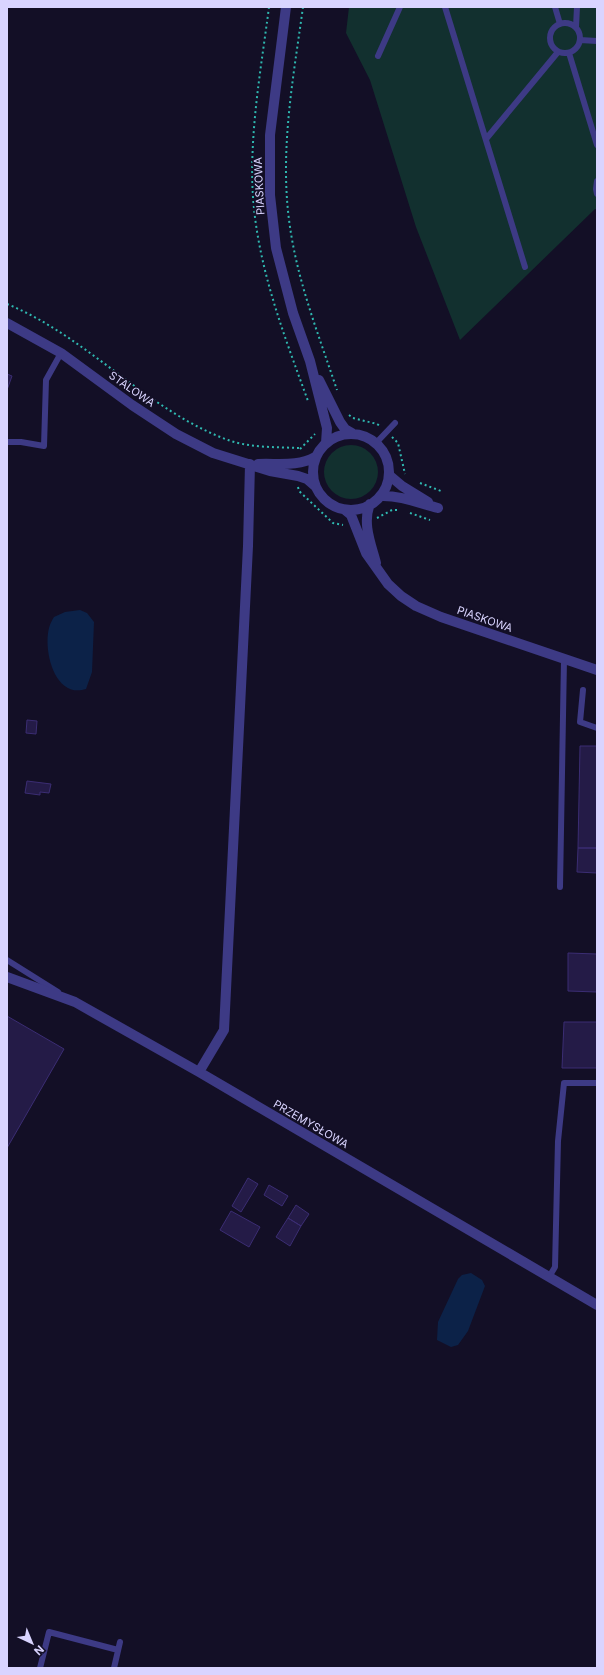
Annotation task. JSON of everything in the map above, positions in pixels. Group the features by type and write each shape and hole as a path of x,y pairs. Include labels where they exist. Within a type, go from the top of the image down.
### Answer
{"street":[{"name":"PIASKOWA","path":"286,7 270,135 270,195 276,248 293,313 310,361 327,428 326,443"},
{"name":"STALOWA","path":"7,323 62,353 132,405 176,434 213,453 270,471 298,476 307,479 315,486"},
{"name":"PIASKOWA","path":"310,361 340,422 352,434 368,438 376,444"},
{"path":"315,486 313,467 315,457 326,443 342,434 352,434"},
{"path":"345,510 354,510 370,504 380,496 384,489 388,475 386,459 376,444"},
{"name":"STALOWA","path":"250,464 299,463 307,462 315,457"},
{"path":"199,1072 224,1030 248,546 250,464"},
{"path":"380,496 388,495 398,497 438,508 402,486 388,475"},
{"name":"PIASKOWA","path":"315,486 323,498 351,515 366,553 378,571 388,584 401,596 416,606 441,617 597,670"},
{"name":"PIASKOWA","path":"370,504 366,513 366,522 378,571"},
{"name":"PRZEMYSŁOWA","path":"7,977 75,1002 199,1072 597,1305"}],"lane":[{"path":"378,56 400,7"},
{"path":"445,7 525,267"},
{"path":"555,7 560,24"},
{"path":"576,27 568,23 560,24 552,30 550,35 551,45 558,52 569,53 576,48 580,40 576,27 577,7"},
{"path":"580,40 597,41"},
{"path":"486,139 558,52"},
{"path":"569,53 597,145"},
{"path":"597,181 597,194"},
{"path":"7,442 21,442 44,446 46,380 62,353"},
{"path":"376,444 395,422"},
{"path":"560,887 564,659"},
{"path":"583,690 580,722 597,728"},
{"path":"7,960 75,1002"},
{"path":"549,1277 555,1267 558,1141 564,1083 597,1083"},
{"path":"40,1668 48,1632 118,1650"},
{"path":"114,1668 120,1642"}],"path":[{"path":"303,7 288,117 286,150 290,227 305,298 339,395"},
{"path":"7,304 70,337 170,411 194,425 236,442 300,448"},
{"path":"349,414 353,418"},
{"path":"299,463 300,448 318,431"},
{"path":"298,476 299,491 333,523 340,526 355,524"},
{"path":"420,483 441,491"},
{"path":"366,522 378,518 392,510 402,510"},
{"path":"409,512 430,520"}],"green space":[{"path":"349,7 597,7 597,209 595,209 460,340 416,227 370,80 346,33"},
{"path":"351,445 361,447 370,453 376,462 378,472 376,482 370,491 361,497 351,499 341,497 332,491 326,482 324,472 326,462 332,453 341,447"}],"water":[{"path":"80,610 87,613 94,622 92,672 86,689 75,690 66,687 59,680 54,671 48,649 48,638 49,627 54,617 65,612"},
{"path":"471,1273 482,1280 485,1286 468,1331 458,1345 451,1347 437,1340 438,1322 458,1279 462,1275"}],"building":[{"path":"7,374 12,376 7,390"},
{"path":"27,720 37,721 36,734 26,733"},
{"path":"580,746 597,746 597,848 578,848"},
{"path":"27,781 51,784 49,793 40,792 40,795 25,793"},
{"path":"578,848 597,848 597,873 577,872"},
{"path":"568,953 597,954 597,992 568,991"},
{"path":"7,1016 64,1049 7,1148"},
{"path":"564,1022 597,1022 597,1068 562,1068"},
{"path":"248,1178 258,1184 241,1212 232,1206"},
{"path":"269,1185 288,1196 282,1206 264,1195"},
{"path":"296,1205 309,1214 301,1226 288,1218"},
{"path":"231,1211 260,1227 249,1247 220,1230"},
{"path":"288,1218 301,1226 290,1246 276,1237"}]}
